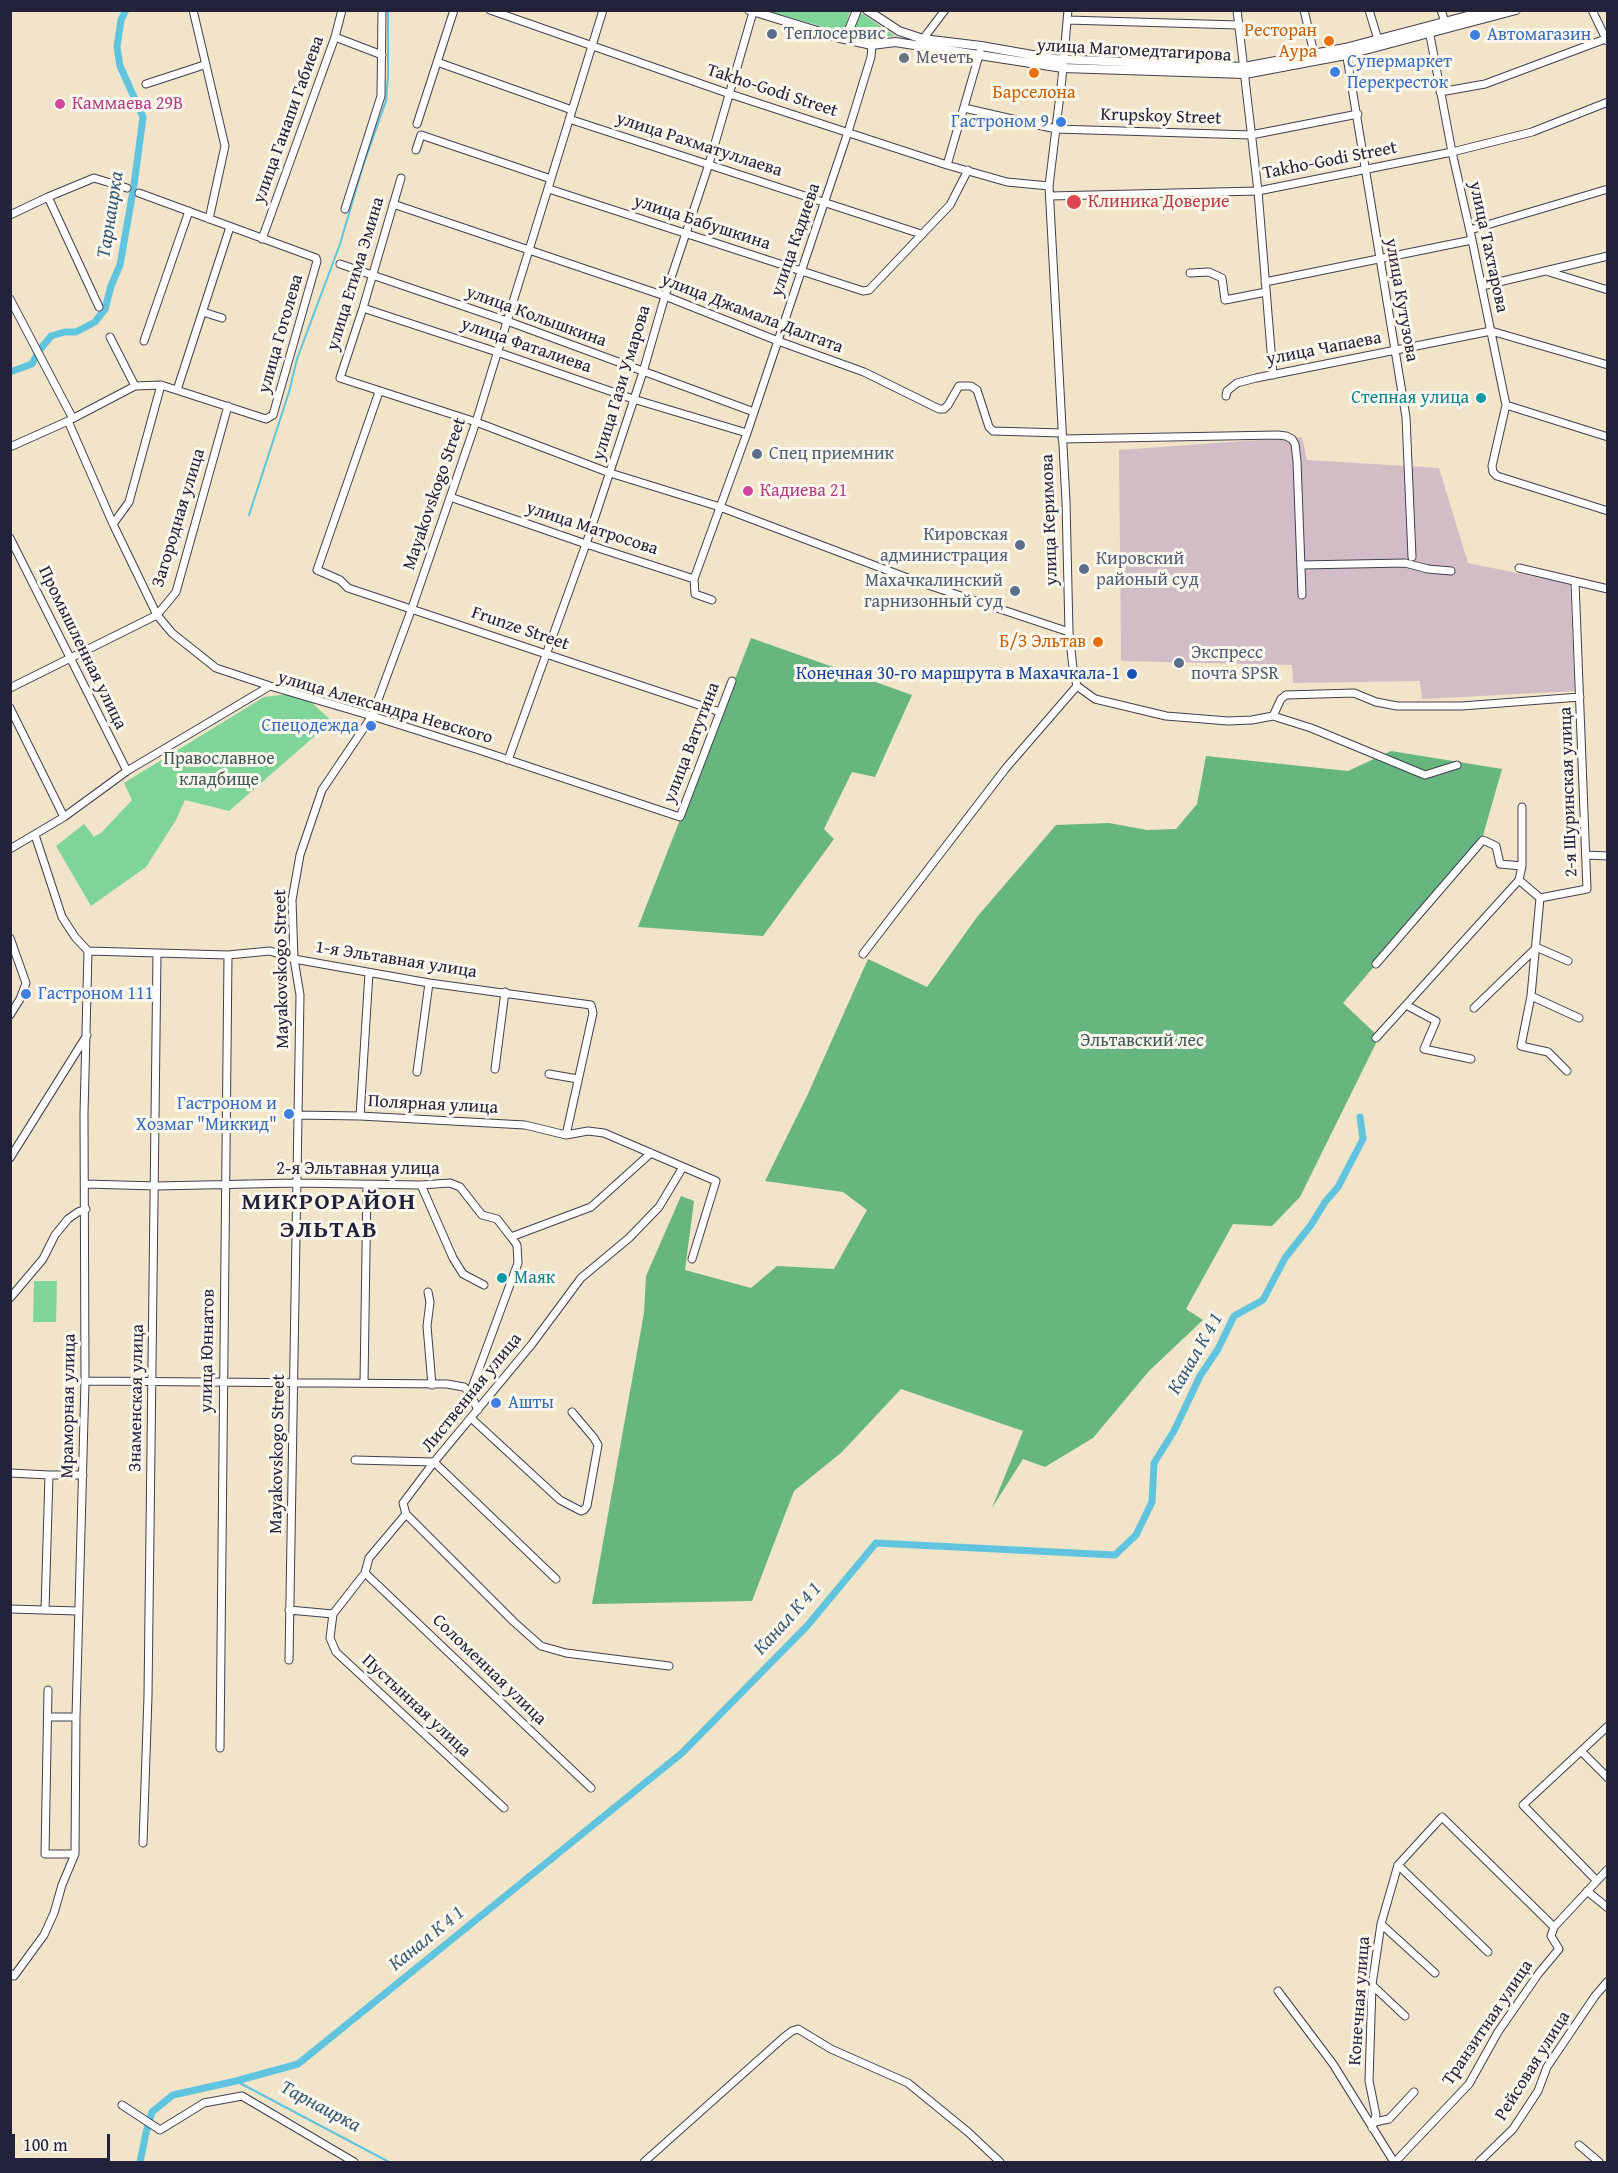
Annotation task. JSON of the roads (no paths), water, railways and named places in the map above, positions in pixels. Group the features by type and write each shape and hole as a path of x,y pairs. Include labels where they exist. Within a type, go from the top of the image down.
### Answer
{"main road":[{"path":"840,38 849,30 857,10"},
{"name":"улица Магомедтагирова","path":"867,10 899,31 923,39 1064,64 1245,71 1346,52 1515,11"},
{"name":"улица Магомедтагирова","path":"1446,27 1490,10"},
{"name":"улица Магомедтагирова","path":"751,11 840,38 872,45 895,42 980,50"}],"street":[{"path":"193,10 204,66 225,146 208,219"},
{"name":"улица Ганапи Габиева","path":"262,239 335,38 342,10"},
{"path":"345,210 381,96 382,10"},
{"path":"417,124 454,10"},
{"name":"Takho-Godi Street","path":"490,10 946,165 1007,182 1049,186"},
{"name":"Mayakovskogo Street","path":"289,1660 300,995 294,959 292,900 300,855 322,790 372,716 412,608 476,422 603,10"},
{"path":"923,39 945,10"},
{"name":"улица Керимова","path":"1068,10 1064,64 1049,186 1069,632 1077,686"},
{"path":"1237,10 1258,190 1273,375"},
{"path":"1304,10 1315,57"},
{"path":"1369,10 1379,43"},
{"path":"1441,10 1446,27"},
{"path":"1440,92 1485,84 1607,40 1592,10"},
{"name":"улица Гази Умарова","path":"508,760 548,655 643,372 664,296 709,164 751,11"},
{"path":"1067,20 1238,25"},
{"name":"улица Тахтарова","path":"1429,31 1452,152 1506,405 1492,466 1493,472 1497,476 1608,511"},
{"path":"335,38 382,55"},
{"name":"улица Кадиева","path":"694,579 747,433 825,202 871,57 872,45"},
{"path":"946,165 980,50"},
{"name":"улица Кутузова","path":"1346,52 1358,114 1378,258 1406,417 1412,558"},
{"path":"437,62 572,110"},
{"path":"146,84 204,66"},
{"name":"Takho-Godi Street","path":"1050,196 1258,190 1452,152 1532,132 1608,102"},
{"name":"Krupskoy Street","path":"964,108 1056,129 1251,135 1358,114"},
{"name":"улица Рахматуллаева","path":"569,119 921,234"},
{"path":"416,150 421,135 551,179"},
{"name":"улица Бабушкина","path":"549,189 863,291 869,290 950,205 968,170"},
{"path":"10,215 94,178 127,188"},
{"name":"улица Етима Эмина","path":"379,392 340,378 401,178"},
{"path":"1470,230 1608,189"},
{"path":"139,193 262,239"},
{"path":"48,197 99,307"},
{"name":"улица Джамала Далгата","path":"393,204 664,296 864,372 939,409 944,409 948,405 959,386 971,386 977,390 989,427 993,431 1062,436"},
{"path":"144,341 189,211"},
{"path":"177,390 230,227"},
{"name":"улица Гоголева","path":"228,406 266,419 273,415 317,261 312,257 262,239"},
{"path":"1265,282 1472,240"},
{"path":"1482,286 1608,256"},
{"name":"улица Колышкина","path":"340,264 507,321 754,412"},
{"path":"1546,271 1608,290"},
{"path":"1190,273 1209,272 1222,278 1225,300 1266,292"},
{"path":"10,299 70,419 113,524 157,615 172,633 216,668 270,686"},
{"name":"улица Фаталиева","path":"363,308 633,399 747,433"},
{"path":"203,312 222,318"},
{"name":"улица Чапаева","path":"1226,396 1227,391 1237,384 1273,375 1491,331 1608,365"},
{"path":"110,337 135,386"},
{"path":"113,524 129,502 161,385"},
{"path":"10,447 135,386 161,385 228,406"},
{"path":"379,392 476,422 610,472 720,507 913,580 1069,632"},
{"name":"Frunze Street","path":"379,392 316,567 320,572 340,580 348,588 720,712"},
{"path":"1506,405 1608,437"},
{"name":"Загородная улица","path":"10,688 157,615 176,592 228,406"},
{"path":"1062,436 1286,436 1295,444 1302,595"},
{"name":"улица Матросова","path":"450,497 694,579"},
{"name":"Промышленная улица","path":"10,538 127,771"},
{"path":"1301,565 1405,563 1451,572"},
{"path":"1519,568 1608,589"},
{"path":"694,579 695,594 712,600"},
{"name":"2-я Шуринская улица","path":"1540,898 1587,889 1575,582"},
{"name":"улица Ватутина","path":"680,817 732,681"},
{"name":"улица Александра Невского","path":"10,849 64,817 127,771 270,686 372,716 680,817"},
{"path":"863,954 1006,768 1077,686 1095,699 1166,716 1228,721 1273,716 1311,728 1425,775 1457,765"},
{"path":"1273,716 1281,699 1286,695 1354,693 1376,702 1397,706 1462,706 1580,697"},
{"path":"10,708 64,817"},
{"path":"1376,1038 1519,880 1522,866 1522,807"},
{"path":"35,835 62,917 75,937 88,951"},
{"path":"1376,964 1483,840 1496,846 1500,864 1522,866"},
{"path":"1586,855 1608,856"},
{"path":"1519,880 1540,898 1531,996 1521,1046 1548,1052 1567,1071"},
{"path":"10,938 26,983 10,1015"},
{"path":"1535,948 1568,961"},
{"path":"1474,1008 1535,948"},
{"name":"1-я Эльтавная улица","path":"88,951 228,955 270,951 294,959 369,973 591,1005 592,1013 578,1079"},
{"name":"Мраморная улица","path":"12,1974 44,1935 75,1854 78,1611 85,1381 84,1114 88,951"},
{"name":"Знаменская улица","path":"143,1843 148,1672 158,953"},
{"name":"улица Юннатов","path":"220,1748 228,955"},
{"path":"360,1116 369,973"},
{"path":"417,1072 429,983"},
{"path":"495,1068 505,992"},
{"path":"1531,996 1579,1018"},
{"path":"1406,1005 1436,1021 1425,1049 1471,1059"},
{"path":"10,1158 87,1035"},
{"path":"549,1074 578,1079 566,1135"},
{"name":"Полярная улица","path":"297,1115 525,1125 566,1135 588,1131 604,1133 716,1181 692,1259"},
{"path":"470,1393 518,1263 517,1245 511,1237 591,1207 651,1153"},
{"name":"Лиственная улица","path":"333,1614 365,1573 369,1558 406,1514 403,1503 434,1462 532,1344 581,1278 629,1238 658,1207 683,1167"},
{"name":"2-я Эльтавная улица","path":"86,1184 156,1186 450,1183 460,1187 482,1215 497,1219 511,1237"},
{"path":"364,1383 367,1185"},
{"path":"422,1185 453,1258 464,1274 484,1285"},
{"path":"10,1298 43,1259 55,1235 68,1219 86,1209"},
{"path":"428,1292 430,1302 427,1326 432,1385"},
{"path":"85,1381 295,1381 458,1385 470,1393 478,1410"},
{"path":"471,1418 560,1500 581,1511 587,1506 598,1445 572,1412"},
{"path":"355,1460 434,1462 556,1579"},
{"path":"10,1473 83,1475"},
{"path":"45,1610 49,1475"},
{"path":"406,1514 514,1622 542,1646 566,1653 669,1665"},
{"name":"Соломенная улица","path":"365,1573 591,1788"},
{"path":"10,1609 78,1611"},
{"path":"289,1610 333,1614"},
{"name":"Пустынная улица","path":"333,1614 330,1638 336,1652 504,1808"},
{"path":"48,1690 45,1854 75,1854"},
{"path":"48,1717 76,1717"},
{"path":"1597,1881 1523,1805 1608,1726"},
{"path":"1581,1751 1608,1778"},
{"name":"Конечная улица","path":"1394,2163 1374,2125 1376,2115 1369,2081 1372,1985 1381,1924 1398,1865 1442,1817 1554,1927"},
{"path":"1398,1865 1488,1952"},
{"path":"1554,1927 1608,1869"},
{"path":"1587,1891 1608,1908"},
{"path":"1381,1924 1435,1973"},
{"name":"Транзитная улица","path":"1394,2163 1470,2084 1498,2032 1539,1973 1559,1949 1551,1936 1554,1927"},
{"name":"Рейсовая улица","path":"1479,2163 1513,2128 1538,2091 1547,2067 1595,1995 1608,1981"},
{"path":"1372,1985 1405,2016"},
{"path":"1278,1991 1333,2064 1374,2125 1389,2119 1414,2092"},
{"path":"644,2163 783,2038 798,2029 831,2049 909,2083 968,2132 1000,2163"},
{"path":"122,2105 160,2130 204,2103 242,2096 354,2163"},
{"path":"1579,2145 1599,2163"}],"waterway":[{"name":"Тарнаирка","path":"10,372 32,364 51,336 76,332 95,322 105,309 120,265 143,117 120,66 117,47 121,20 126,10"},
{"path":"249,515 289,392 297,359 340,244 363,166 386,101 388,10"},
{"name":"Канал К 4 1","path":"140,2162 152,2112 173,2095 298,2064 682,1753 807,1626 876,1543 1115,1555 1136,1535 1152,1502 1154,1463 1174,1431 1200,1376 1218,1349 1234,1316 1263,1300 1285,1258 1338,1187 1363,1139 1360,1117"},
{"name":"Тарнаирка","path":"236,2081 389,2162"}],"place":[{"name":"Теплосервис","path":"772,34"},
{"name":"Автомагазин","path":"1475,35"},
{"name":"Ресторан Аура","path":"1329,41"},
{"name":"Мечеть","path":"904,58"},
{"name":"Супермаркет Перекресток","path":"1335,72"},
{"name":"Барселона","path":"1034,73"},
{"name":"Каммаева 29В","path":"60,104"},
{"name":"Гастроном 9","path":"1061,122"},
{"name":"Клиника Доверие","path":"1074,202"},
{"name":"Степная улица","path":"1481,398"},
{"name":"Спец приемник","path":"757,454"},
{"name":"Кадиева 21","path":"748,491"},
{"name":"Кировская администрация","path":"1020,545"},
{"name":"Кировский районый суд","path":"1084,569"},
{"name":"Махачкалинский гарнизонный суд","path":"1015,591"},
{"name":"Б/З Эльтав","path":"1098,642"},
{"name":"Экспресс почта SPSR","path":"1179,663"},
{"name":"Конечная 30-го маршрута в Махачкала-1","path":"1132,674"},
{"name":"Спецодежда","path":"371,726"},
{"name":"Гастроном 111","path":"26,994"},
{"name":"Гастроном и Хозмаг \"Миккид\"","path":"289,1114"},
{"name":"Маяк","path":"502,1278"},
{"name":"Ашты","path":"496,1403"}],"district":[{"name":"МИКРОРАЙОН ЭЛЬТАВ","path":"329,1217"}],"park label":[{"name":"Православное кладбище","path":"219,769"},
{"name":"Эльтавский лес","path":"1142,1041"}]}
